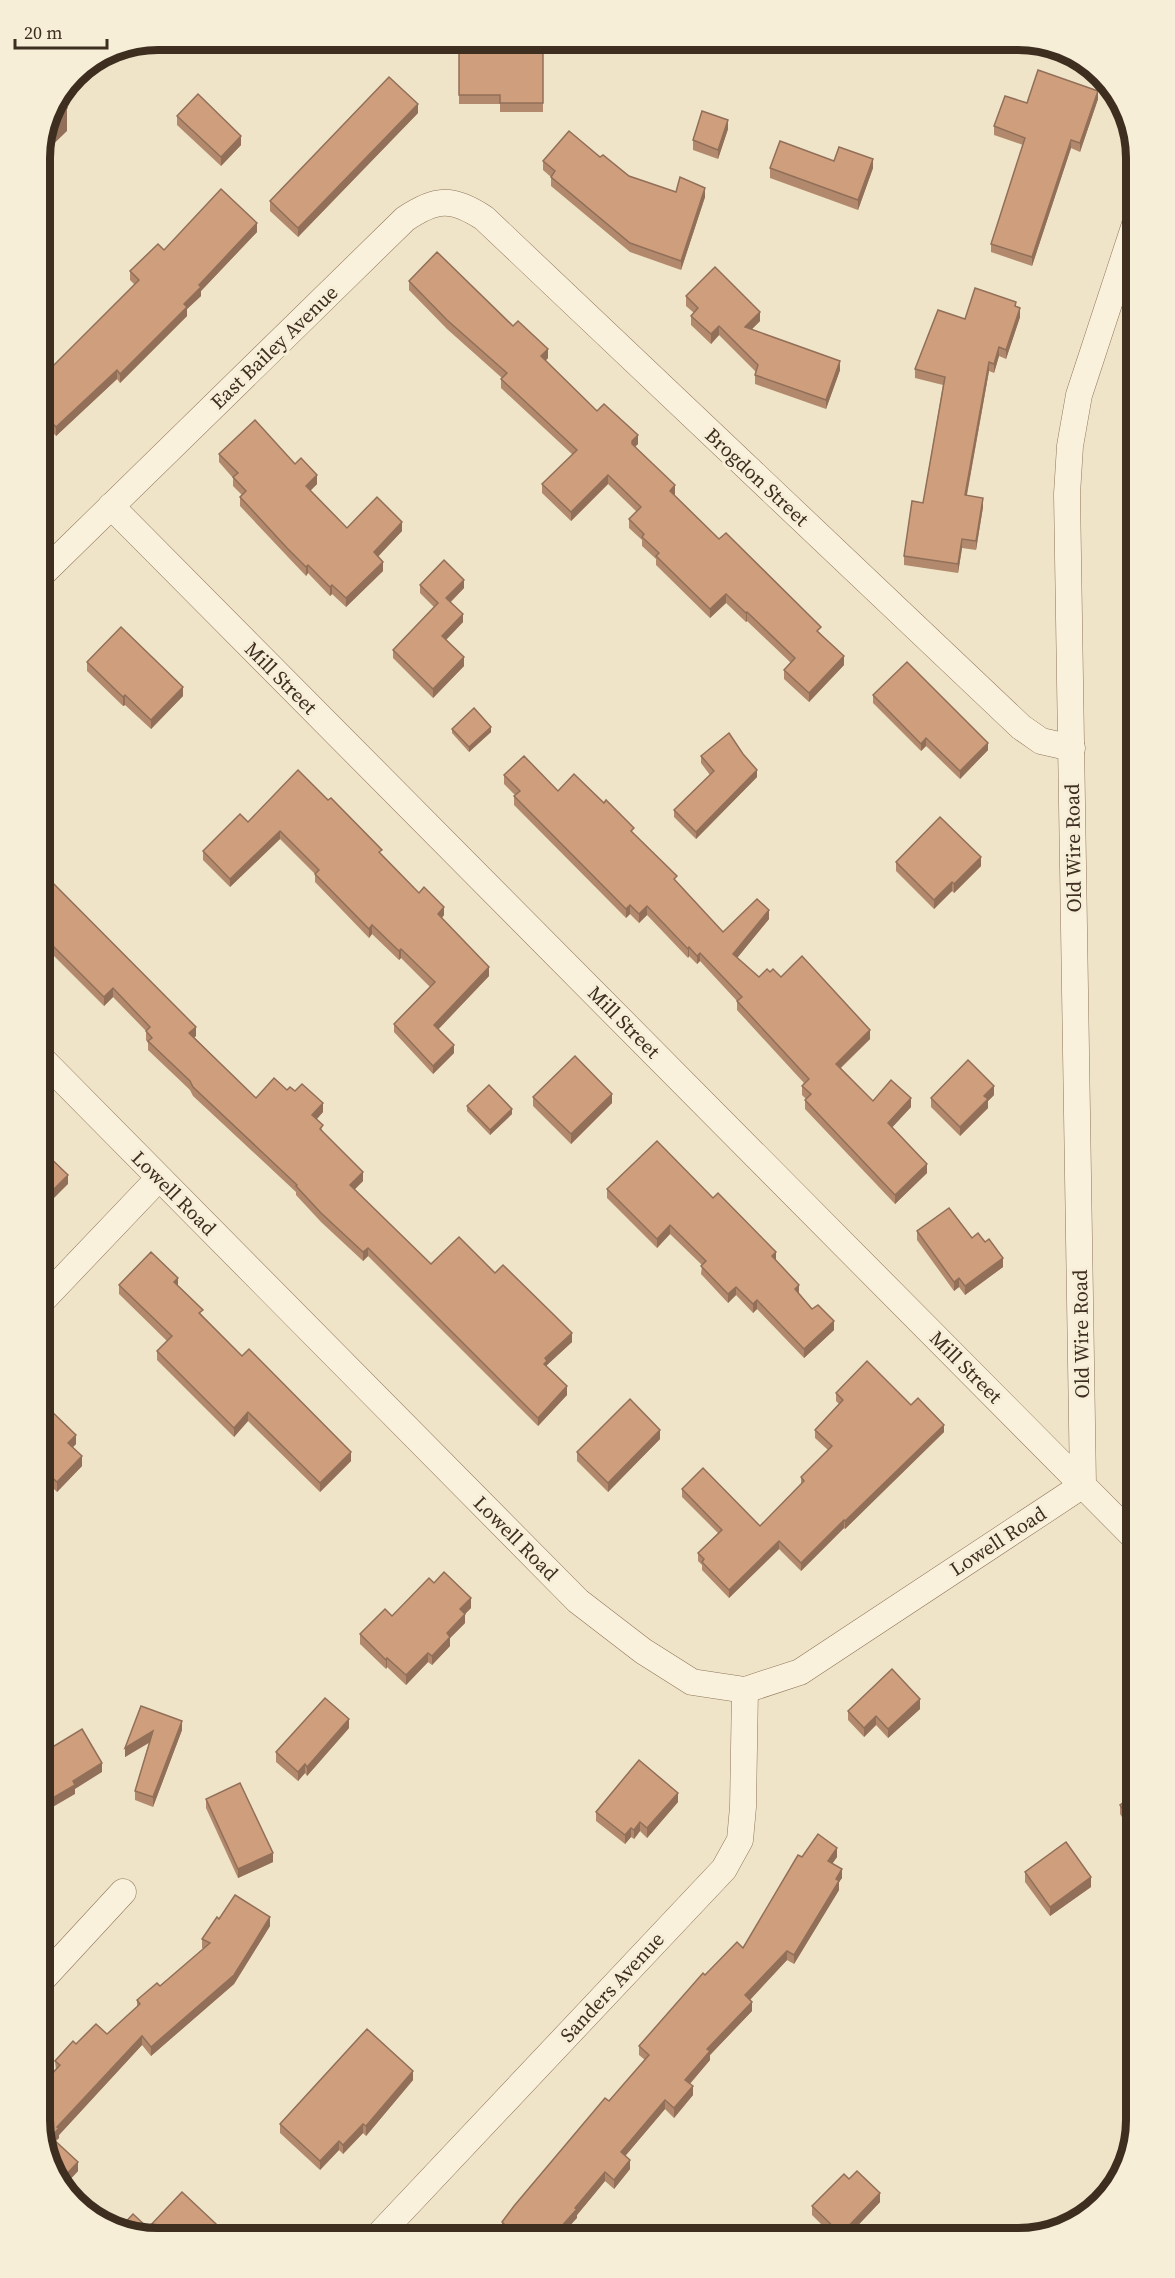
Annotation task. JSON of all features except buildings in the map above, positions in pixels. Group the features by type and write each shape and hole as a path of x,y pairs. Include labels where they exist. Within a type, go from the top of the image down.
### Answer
{"street":[{"name":"East Bailey Avenue","path":"50,566 405,219 424,206 445,202"},
{"name":"Brogdon Street","path":"445,202 466,206 484,218 1021,728 1041,741 1072,748"},
{"name":"Old Wire Road","path":"1083,1485 1067,494 1070,446 1079,394 1126,251"},
{"name":"Mill Street","path":"111,506 1126,1529"},
{"name":"Lowell Road","path":"50,1067 578,1601 643,1651 692,1682 745,1690 800,1672 1083,1485"},
{"path":"50,1292 159,1178"},
{"name":"Sanders Avenue","path":"385,2228 724,1869 740,1840 743,1807 745,1690"},
{"path":"50,1971 123,1892"}]}
